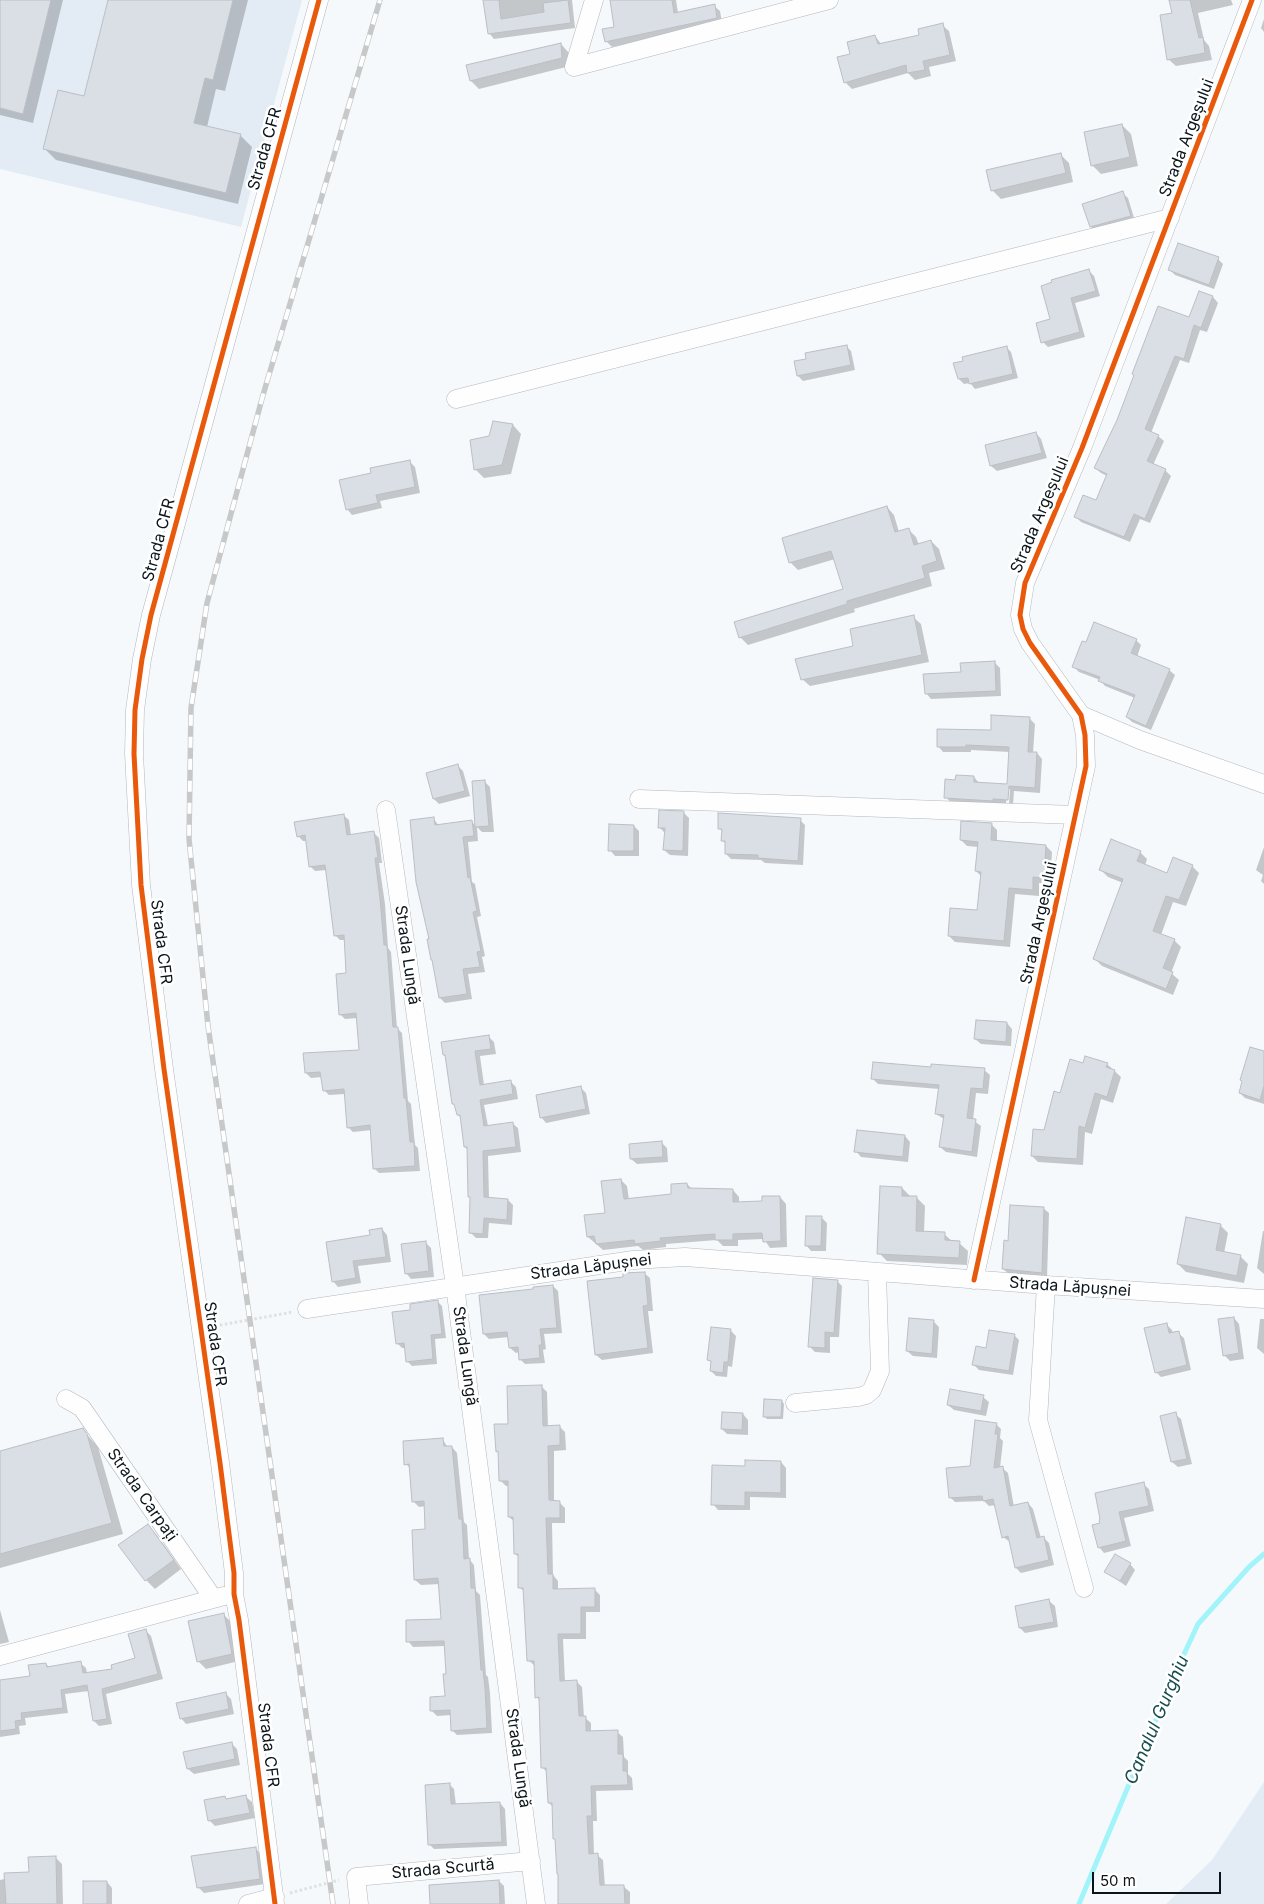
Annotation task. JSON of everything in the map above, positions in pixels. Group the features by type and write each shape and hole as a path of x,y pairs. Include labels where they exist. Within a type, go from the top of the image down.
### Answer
{"street":[{"name":"Strada CFR","path":"275,1901 243,1650 234,1594 234,1573 221,1472 141,885 134,754 135,710 142,659 152,615 319,0"},
{"path":"594,0 574,67 829,0"},
{"name":"Strada Argeșului","path":"974,1280 1086,766 1085,735 1081,715 1030,643 1023,630 1020,615 1025,583 1082,448 1252,0"},
{"path":"456,399 1170,218"},
{"path":"1081,715 1140,740 1264,784"},
{"path":"640,799 1075,815"},
{"name":"Strada Lungă","path":"386,810 455,1286 536,1904"},
{"name":"Strada Lăpușnei","path":"307,1309 633,1260 685,1257 974,1280 1264,1300"},
{"path":"795,1403 858,1397 872,1390 880,1371 877,1272"},
{"path":"1046,1285 1038,1420 1084,1588"},
{"name":"Strada Carpați","path":"66,1399 82,1408 213,1598"},
{"path":"0,1656 213,1598 234,1594"},
{"name":"Strada Scurtă","path":"356,1877 531,1861"},
{"path":"356,1877 359,1904"},
{"path":"248,1904 275,1901"}],"path":[{"path":"200,1329 307,1309"},
{"path":"275,1901 330,1882 356,1877"}],"shaded area":[{"path":"0,0 302,0 241,227 0,169"},
{"path":"1264,1782 1264,1904 1166,1904 1212,1860"}],"building":[{"path":"0,0 51,0 23,114 0,108"},
{"path":"108,0 233,0 213,80 205,78 194,123 241,134 226,193 43,149 58,90 84,96"},
{"path":"483,0 499,0 501,19 544,12 543,3 568,0 571,23 488,34"},
{"path":"610,0 672,0 674,13 715,4 717,18 605,42 602,29 614,27"},
{"path":"1169,0 1190,0 1199,38 1203,37 1205,53 1167,60 1160,15 1172,13"},
{"path":"943,23 950,55 923,61 925,70 907,73 906,65 844,83 837,57 850,54 847,42 875,35 878,44 919,35 918,29"},
{"path":"561,43 562,58 470,81 466,65"},
{"path":"1122,124 1130,157 1091,166 1084,132"},
{"path":"1061,153 1066,173 991,191 986,170"},
{"path":"1123,191 1131,216 1090,227 1082,204"},
{"path":"1178,243 1219,257 1209,285 1168,270"},
{"path":"1089,269 1096,291 1071,298 1080,332 1041,343 1036,323 1050,319 1041,286 1052,282 1051,280"},
{"path":"1199,291 1213,296 1201,328 1194,325 1184,359 1175,356 1145,429 1159,435 1147,461 1166,469 1145,519 1134,514 1124,537 1074,517 1083,495 1096,500 1107,474 1094,468 1117,420 1158,306 1189,317"},
{"path":"847,345 851,365 797,376 794,361 806,359 805,353"},
{"path":"1007,346 1013,374 969,384 968,378 958,379 953,363 963,361 962,357"},
{"path":"493,421 513,424 502,465 474,470 470,440 489,436"},
{"path":"1036,432 1042,453 990,466 985,445"},
{"path":"410,460 415,487 376,495 378,503 346,510 339,480 371,473 370,468"},
{"path":"887,506 895,532 909,528 914,545 931,540 937,561 922,566 925,578 847,601 847,604 739,638 734,622 843,589 831,551 789,563 782,538"},
{"path":"914,615 922,655 801,680 795,659 853,646 850,629"},
{"path":"1094,622 1137,639 1131,653 1170,669 1146,726 1126,717 1135,695 1098,681 1100,677 1072,667 1082,641 1086,642"},
{"path":"995,661 996,691 925,694 923,674 961,672 960,663"},
{"path":"991,715 1030,717 1028,752 1037,752 1035,788 1009,786 1008,800 944,798 945,779 955,780 956,775 974,776 974,782 1007,784 1009,747 966,745 966,747 937,747 937,729 991,730"},
{"path":"458,764 465,791 433,799 426,773"},
{"path":"485,780 489,826 475,827 472,781"},
{"path":"659,810 684,811 683,851 663,850 665,828 658,828"},
{"path":"718,813 801,818 798,861 758,858 758,855 725,854 725,841 721,841 722,829 718,829"},
{"path":"344,814 347,835 374,831 378,858 375,858 384,945 387,945 393,1027 398,1027 404,1098 406,1098 410,1142 414,1142 415,1166 373,1169 370,1125 347,1128 344,1089 323,1091 320,1072 305,1073 303,1053 359,1050 356,1013 339,1015 336,974 346,973 344,935 334,936 325,865 309,867 305,835 297,837 294,822"},
{"path":"434,817 435,825 472,820 474,836 463,837 468,878 470,877 477,911 473,912 481,951 477,952 480,967 463,969 467,994 439,998 427,939 429,939 416,882 410,820"},
{"path":"961,821 992,823 991,840 1046,845 1044,878 1033,877 1033,890 1009,888 1004,941 948,936 950,908 977,910 981,872 975,871 978,842 960,840"},
{"path":"609,824 634,825 634,851 608,851"},
{"path":"1111,839 1141,851 1137,861 1167,873 1173,857 1193,865 1179,900 1166,896 1153,931 1175,939 1163,968 1173,972 1166,989 1093,959 1123,879 1099,870"},
{"path":"976,1020 1007,1022 1006,1042 974,1039"},
{"path":"489,1035 491,1049 475,1051 480,1085 511,1080 513,1094 480,1100 484,1126 513,1122 516,1147 483,1151 484,1197 508,1199 507,1220 484,1218 483,1234 469,1233 470,1197 468,1197 467,1147 464,1147 460,1115 457,1115 454,1104 452,1104 445,1055 443,1055 441,1042"},
{"path":"1250,1047 1264,1051 1264,1086 1260,1100 1239,1093 1242,1081 1240,1080"},
{"path":"1085,1056 1108,1063 1106,1067 1115,1070 1107,1097 1095,1093 1085,1128 1079,1126 1077,1159 1031,1156 1033,1129 1044,1130 1054,1091 1060,1093 1070,1059 1083,1063"},
{"path":"873,1062 931,1067 931,1064 985,1068 983,1089 971,1088 967,1118 976,1119 972,1152 939,1147 944,1115 935,1114 939,1085 871,1079"},
{"path":"581,1086 586,1109 540,1118 536,1095"},
{"path":"857,1130 905,1135 903,1157 854,1152"},
{"path":"662,1141 663,1157 630,1159 629,1144"},
{"path":"621,1179 624,1199 671,1194 671,1184 687,1183 688,1188 733,1189 733,1202 762,1201 762,1196 780,1196 781,1241 763,1242 762,1233 733,1234 733,1240 715,1240 715,1234 660,1238 661,1241 635,1244 634,1240 596,1244 594,1236 587,1237 584,1215 605,1213 601,1181"},
{"path":"880,1186 902,1187 902,1196 917,1196 916,1231 945,1232 945,1240 960,1241 959,1258 877,1254"},
{"path":"1010,1205 1044,1207 1042,1273 1002,1269 1004,1240 1008,1241"},
{"path":"806,1216 822,1216 821,1246 805,1246"},
{"path":"1186,1217 1221,1224 1216,1250 1241,1255 1237,1276 1177,1264"},
{"path":"382,1228 386,1257 353,1261 356,1278 332,1282 326,1242 370,1235 369,1230"},
{"path":"426,1241 429,1271 405,1274 401,1244"},
{"path":"645,1272 648,1305 643,1306 648,1348 595,1355 587,1281 623,1277 623,1273"},
{"path":"813,1278 838,1280 834,1333 825,1332 825,1348 808,1347"},
{"path":"553,1285 557,1328 540,1329 542,1345 539,1345 540,1358 519,1360 518,1347 509,1348 507,1332 483,1334 479,1295"},
{"path":"438,1300 442,1334 431,1335 433,1359 406,1362 404,1343 396,1344 392,1312 410,1310 410,1304"},
{"path":"1234,1317 1239,1353 1223,1356 1218,1319"},
{"path":"909,1318 934,1320 932,1354 906,1351"},
{"path":"1167,1323 1169,1333 1179,1331 1187,1365 1155,1373 1144,1328"},
{"path":"711,1327 731,1329 728,1362 724,1362 723,1373 710,1371 711,1361 707,1360"},
{"path":"989,1330 1015,1334 1009,1371 972,1365 976,1346 986,1348"},
{"path":"542,1385 543,1426 560,1425 560,1445 548,1446 549,1500 560,1501 560,1518 546,1518 548,1574 553,1574 553,1589 595,1588 595,1607 581,1607 581,1634 558,1634 560,1681 577,1680 579,1716 586,1716 586,1731 618,1730 618,1754 623,1754 623,1771 627,1771 628,1785 591,1786 592,1816 587,1816 589,1854 598,1853 600,1885 624,1885 625,1904 558,1904 558,1874 555,1839 553,1839 552,1803 548,1803 546,1768 541,1768 539,1697 535,1698 534,1661 527,1661 523,1588 518,1588 518,1554 514,1554 513,1517 508,1517 508,1481 499,1481 498,1451 496,1452 494,1424 508,1424 507,1386"},
{"path":"950,1389 984,1395 981,1411 947,1405"},
{"path":"764,1399 782,1400 781,1417 763,1417"},
{"path":"722,1412 743,1413 742,1430 721,1429"},
{"path":"1176,1412 1187,1459 1171,1462 1160,1416"},
{"path":"975,1420 997,1423 995,1434 998,1434 994,1468 1003,1466 1010,1506 1028,1502 1037,1538 1044,1536 1049,1560 1015,1568 1008,1536 1002,1538 993,1499 983,1501 982,1496 949,1498 946,1468 970,1466"},
{"path":"83,1428 87,1434 112,1523 0,1554 0,1451"},
{"path":"443,1438 444,1446 452,1446 459,1519 462,1519 464,1559 470,1558 471,1588 475,1588 481,1670 483,1670 485,1687 487,1728 451,1731 450,1710 430,1711 430,1697 445,1696 443,1674 446,1674 444,1641 406,1642 406,1620 441,1619 438,1578 414,1580 412,1530 425,1529 424,1501 412,1502 409,1464 404,1465 403,1441"},
{"path":"745,1460 781,1461 781,1493 745,1492 745,1506 711,1505 712,1465 745,1466"},
{"path":"1144,1482 1149,1506 1119,1512 1126,1541 1098,1548 1092,1525 1100,1523 1095,1493"},
{"path":"148,1524 174,1560 145,1581 118,1545"},
{"path":"1115,1554 1131,1563 1120,1581 1104,1572"},
{"path":"1049,1599 1054,1622 1019,1628 1015,1606"},
{"path":"224,1613 232,1654 197,1662 188,1621"},
{"path":"146,1629 158,1674 102,1689 107,1719 93,1721 87,1685 61,1690 63,1708 21,1713 22,1720 15,1721 16,1729 0,1731 0,1680 30,1676 28,1665 46,1663 47,1667 81,1661 83,1673 112,1669 111,1665 135,1658 128,1634"},
{"path":"226,1692 229,1709 180,1719 176,1703"},
{"path":"232,1742 235,1759 187,1769 183,1752"},
{"path":"450,1783 451,1804 500,1802 502,1842 428,1845 425,1785"},
{"path":"246,1795 250,1813 208,1821 204,1800 225,1796 226,1799"},
{"path":"256,1847 260,1879 197,1888 191,1856"},
{"path":"56,1856 57,1904 6,1904 4,1873 29,1872 28,1857"},
{"path":"499,1880 500,1904 430,1904 429,1885"},
{"path":"83,1881 107,1881 107,1904 83,1904"}],"waterway":[{"name":"Canalul Gurghiu","path":"1079,1904 1198,1624 1249,1567 1264,1554"}],"railway":[{"path":"333,1904 208,1026 189,839 191,708 207,603 263,395 380,0"}],"cycle path":[{"path":"275,1904 239,1620 234,1594 234,1573 220,1463 164,1069 141,885 134,754 135,710 142,659 151,615 319,0"},
{"path":"974,1280 1086,766 1085,735 1081,715 1030,643 1023,629 1020,615 1025,583 1082,448 1252,0"}]}
